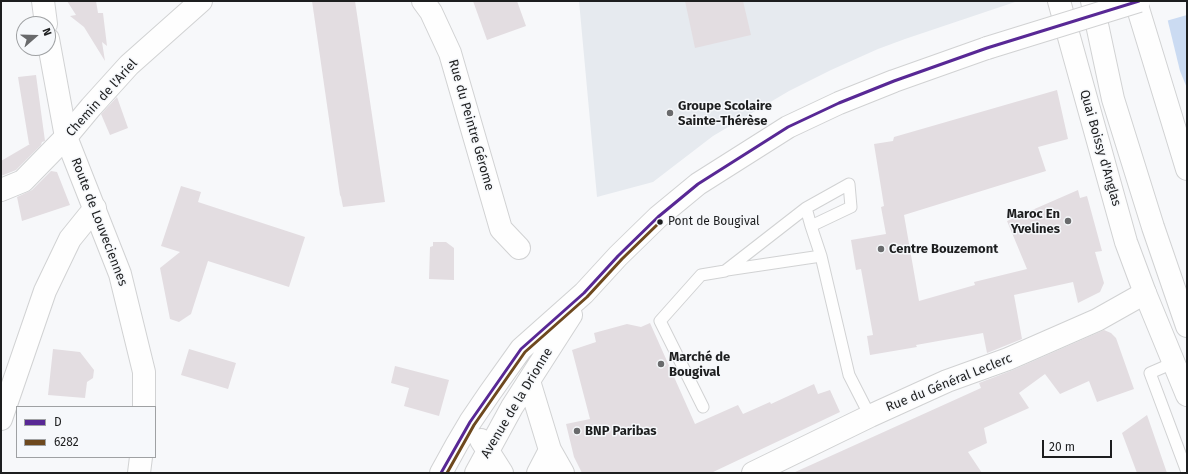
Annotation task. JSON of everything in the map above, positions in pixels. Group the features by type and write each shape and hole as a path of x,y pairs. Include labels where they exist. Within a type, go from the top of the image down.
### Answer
{"main road":[{"path":"43,1 45,16"},
{"name":"Chemin de l'Ariel","path":"1,190 23,181 66,137 129,65 201,1"},
{"name":"Rue du Peintre Gérome","path":"424,1 431,12 450,53 501,229 519,248"},
{"name":"Quai Boissy d'Anglas","path":"1059,1 1126,242 1145,293 1187,395"},
{"name":"Quai Boissy d'Anglas","path":"1092,1 1113,99 1153,227 1187,326"},
{"path":"1137,2 1187,169"},
{"name":"Avenue de la Drionne","path":"441,473 488,394 521,349 584,293 618,256 658,217 698,184 788,127 839,103 894,81 987,48 1137,2"},
{"name":"Route de Louveciennes","path":"51,56 66,137 120,274 144,372 144,406"},
{"path":"1,419 45,290 70,239 95,208"},
{"name":"Rue du Général Leclerc","path":"753,473 870,416 947,381 1008,359 1097,320 1145,293 1172,280"},
{"name":"Avenue de la Drionne","path":"476,473 512,407 584,293"},
{"path":"529,381 550,450 563,473"},
{"path":"488,394 542,424"},
{"path":"470,422 502,473"},
{"path":"538,473 550,450"},
{"path":"139,473 141,458"}],"lane":[{"path":"725,271 806,208 848,184 851,207 812,226"},
{"path":"806,208 821,256 849,375 870,416"},
{"path":"703,407 660,321 701,275 821,256"},
{"path":"1173,363 1150,373 1187,472"}],"shaded area":[{"name":"Groupe Scolaire Sainte-Thérèse","path":"579,1 1018,1 905,39 878,49 831,70 789,91 713,136 653,182 597,197"}],"water":[{"path":"1163,1 1187,1 1187,88 1180,71"}],"pier":[{"path":"1161,1 1187,1 1187,15 1166,21"}],"building":[{"path":"67,1 96,1 98,13 103,13 107,46 102,42 105,61 84,27 70,16 76,15"},
{"path":"312,1 355,1 385,202 343,207"},
{"path":"473,1 517,1 526,26 487,40"},
{"path":"685,1 743,1 751,35 695,48"},
{"path":"36,75 45,141 42,142 41,145 16,170 1,176 1,161 30,144 18,77"},
{"path":"1057,90 1068,139 1038,147 1046,171 904,215 919,301 975,285 974,282 1027,269 1007,221 1078,190 1080,198 1087,196 1102,251 1095,252 1104,283 1100,292 1078,303 1073,282 1014,295 1022,339 987,353 983,333 870,355 867,336 873,335 861,269 856,270 851,240 886,234 881,207 884,206 874,144 893,141 894,137"},
{"path":"117,97 128,128 110,135 101,114"},
{"path":"51,171 57,172 70,205 22,221 17,197 32,190"},
{"path":"181,186 201,192 198,202 305,237 289,287 208,261 191,314 179,322 170,319 160,268 180,252 161,246"},
{"path":"433,242 446,242 454,248 454,280 429,279 430,247 433,246"},
{"path":"650,323 695,424 738,405 743,414 770,402 771,404 814,384 818,394 830,390 840,412 711,473 582,473 574,457 566,424 590,419 572,350 596,342 594,333 627,324 641,327"},
{"path":"1104,330 1111,333 1116,338 1134,389 1097,402 1089,381 1060,394 1045,374 1019,393 1029,408 984,428 987,443 968,452 982,473 793,473 981,388 979,383 1013,370"},
{"path":"53,349 80,352 94,370 93,378 87,382 85,398 48,395"},
{"path":"189,349 236,363 228,389 181,375"},
{"path":"395,366 449,380 439,416 404,406 409,388 391,383"},
{"path":"1147,415 1167,473 1137,473 1122,433"}],"transit line":[{"name":"D","path":"441,473 470,422 521,349 584,293 618,256 658,217 698,184 788,127 839,103 894,81 987,48 1139,1"},
{"name":"6282","path":"447,473 474,425 525,352 587,297 622,259 661,221"}],"place":[{"name":"Groupe Scolaire Sainte-Thérèse","path":"670,113"},
{"name":"Maroc En Yvelines","path":"1068,221"},
{"name":"Pont de Bougival","path":"660,222"},
{"name":"Centre Bouzemont","path":"881,249"},
{"name":"Marché de Bougival","path":"661,364"},
{"name":"BNP Paribas","path":"577,431"}]}
